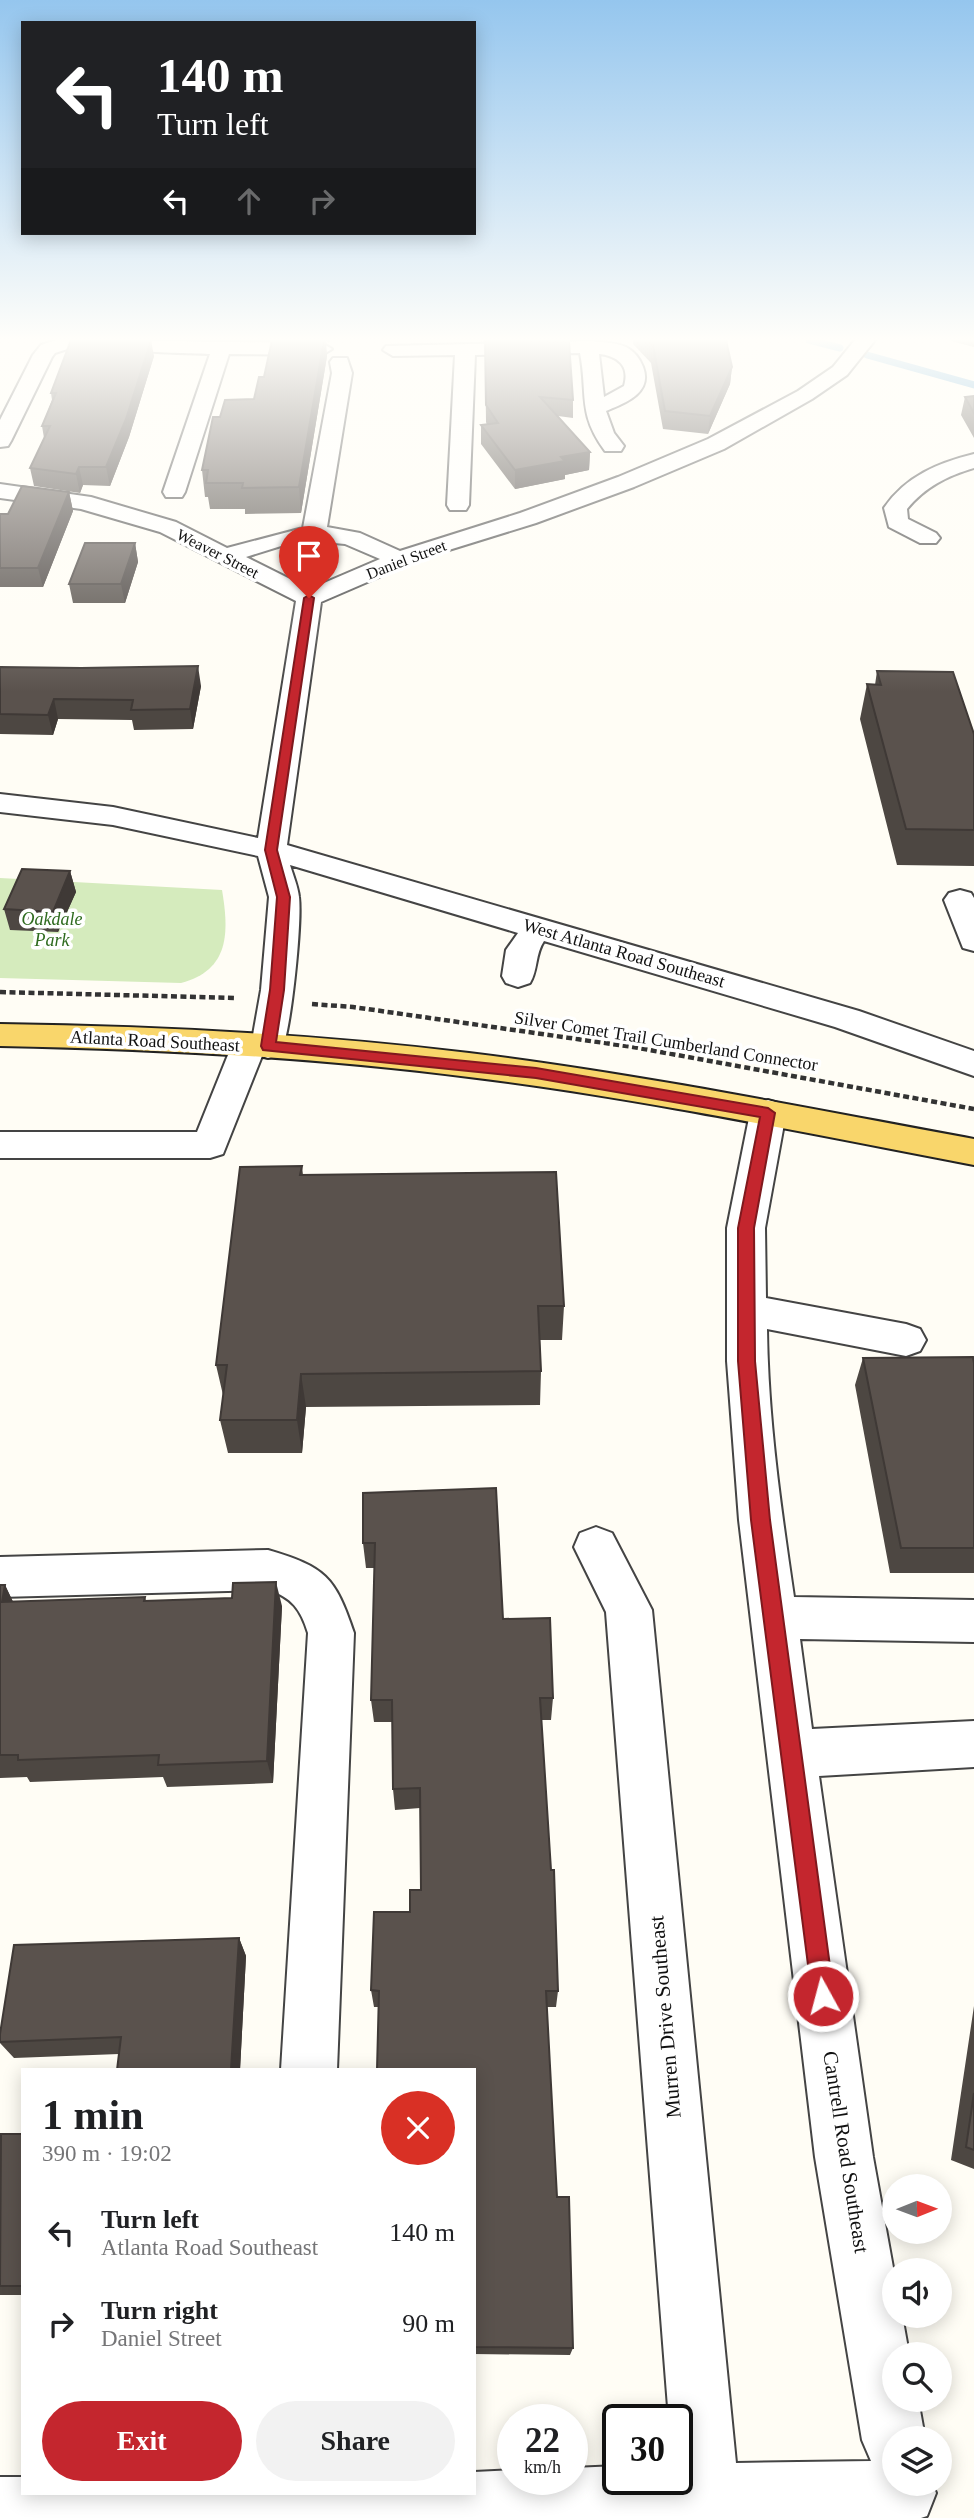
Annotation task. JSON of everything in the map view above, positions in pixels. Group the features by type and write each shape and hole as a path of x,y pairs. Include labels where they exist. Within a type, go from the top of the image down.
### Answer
{"main road":[{"name":"Atlanta Road Southeast","path":"0,1035 259,1046 536,1073 974,1152"}],"street":[{"path":"174,492 182,458"},
{"path":"314,533 327,458"},
{"path":"458,505 460,458"},
{"name":"Daniel Street","path":"309,598 399,560 540,513 684,458"},
{"path":"928,538 897,522 895,508 911,488 944,469 974,461"},
{"name":"Weaver Street","path":"0,491 95,506 168,527 309,598"},
{"path":"225,556 277,540 340,527 399,560"},
{"path":"0,1144 210,1145 259,1046 277,990 284,897 271,850 309,598"},
{"name":"West Atlanta Road Southeast","path":"0,803 113,816 271,850 848,1019 974,1064"},
{"path":"960,900 974,942"},
{"path":"518,976 522,950 537,928"},
{"name":"Cantrell Road Southeast","path":"768,1113 746,1228 748,1374 761,1520 844,2157 892,2426"},
{"path":"747,1310 906,1339"},
{"name":"Murren Drive Southeast","path":"596,1547 629,1610 706,2495"},
{"path":"0,1577 268,1570 299,1579 321,1602 331,1633 309,2068"},
{"path":"774,1618 974,1621"},
{"path":"791,1754 974,1744"},
{"path":"14,2512 288,2500 392,2513 882,2485"}],"path":[{"path":"0,992 187,995"},
{"name":"Silver Comet Trail Cumberland Connector","path":"353,1007 633,1047 974,1109"}],"green space":[{"name":"Oakdale Park","path":"0,878 222,890 225,934 222,947 209,969 181,983 0,978"}],"building":[{"path":"35,458 110,458 106,467 79,467 76,474 30,468"},
{"path":"205,458 304,458 299,487 242,488 243,483 206,483 208,470 202,470"},
{"path":"506,458 562,458 565,461 515,470"},
{"path":"22,486 69,492 38,568 0,568 0,514 8,514"},
{"path":"85,543 135,543 121,584 69,584"},
{"path":"198,666 190,709 131,710 133,700 54,699 48,715 0,714 0,667"},
{"path":"877,671 953,672 974,734 974,830 906,829 867,684 881,685"},
{"path":"22,869 70,871 53,912 4,909"},
{"path":"302,1166 300,1175 556,1172 564,1306 538,1306 541,1371 301,1374 297,1420 220,1420 227,1365 216,1365 240,1167"},
{"path":"973,1357 974,1548 901,1548 863,1358"},
{"path":"496,1488 503,1619 550,1618 553,1698 540,1698 551,1870 554,1870 558,1991 546,1991 557,2197 569,2197 573,2348 476,2347 476,2068 377,2068 379,1991 371,1990 374,1912 410,1912 410,1890 421,1890 420,1788 393,1789 392,1700 371,1700 375,1543 363,1543 363,1493"},
{"path":"276,1582 267,1761 158,1765 159,1755 18,1760 18,1755 0,1755 0,1585 5,1585 2,1602 145,1597 144,1601 232,1598 233,1583"},
{"path":"239,1938 231,2068 117,2068 121,2037 0,2042 14,1945"},
{"path":"974,2093 974,2150 966,2147"},
{"path":"1,2134 21,2134 21,2286 0,2286"}],"route":[{"path":"309,598 271,850 284,897 277,990 268,1046 536,1073 768,1113 746,1228 747,1361 761,1520 823,1996"}]}
